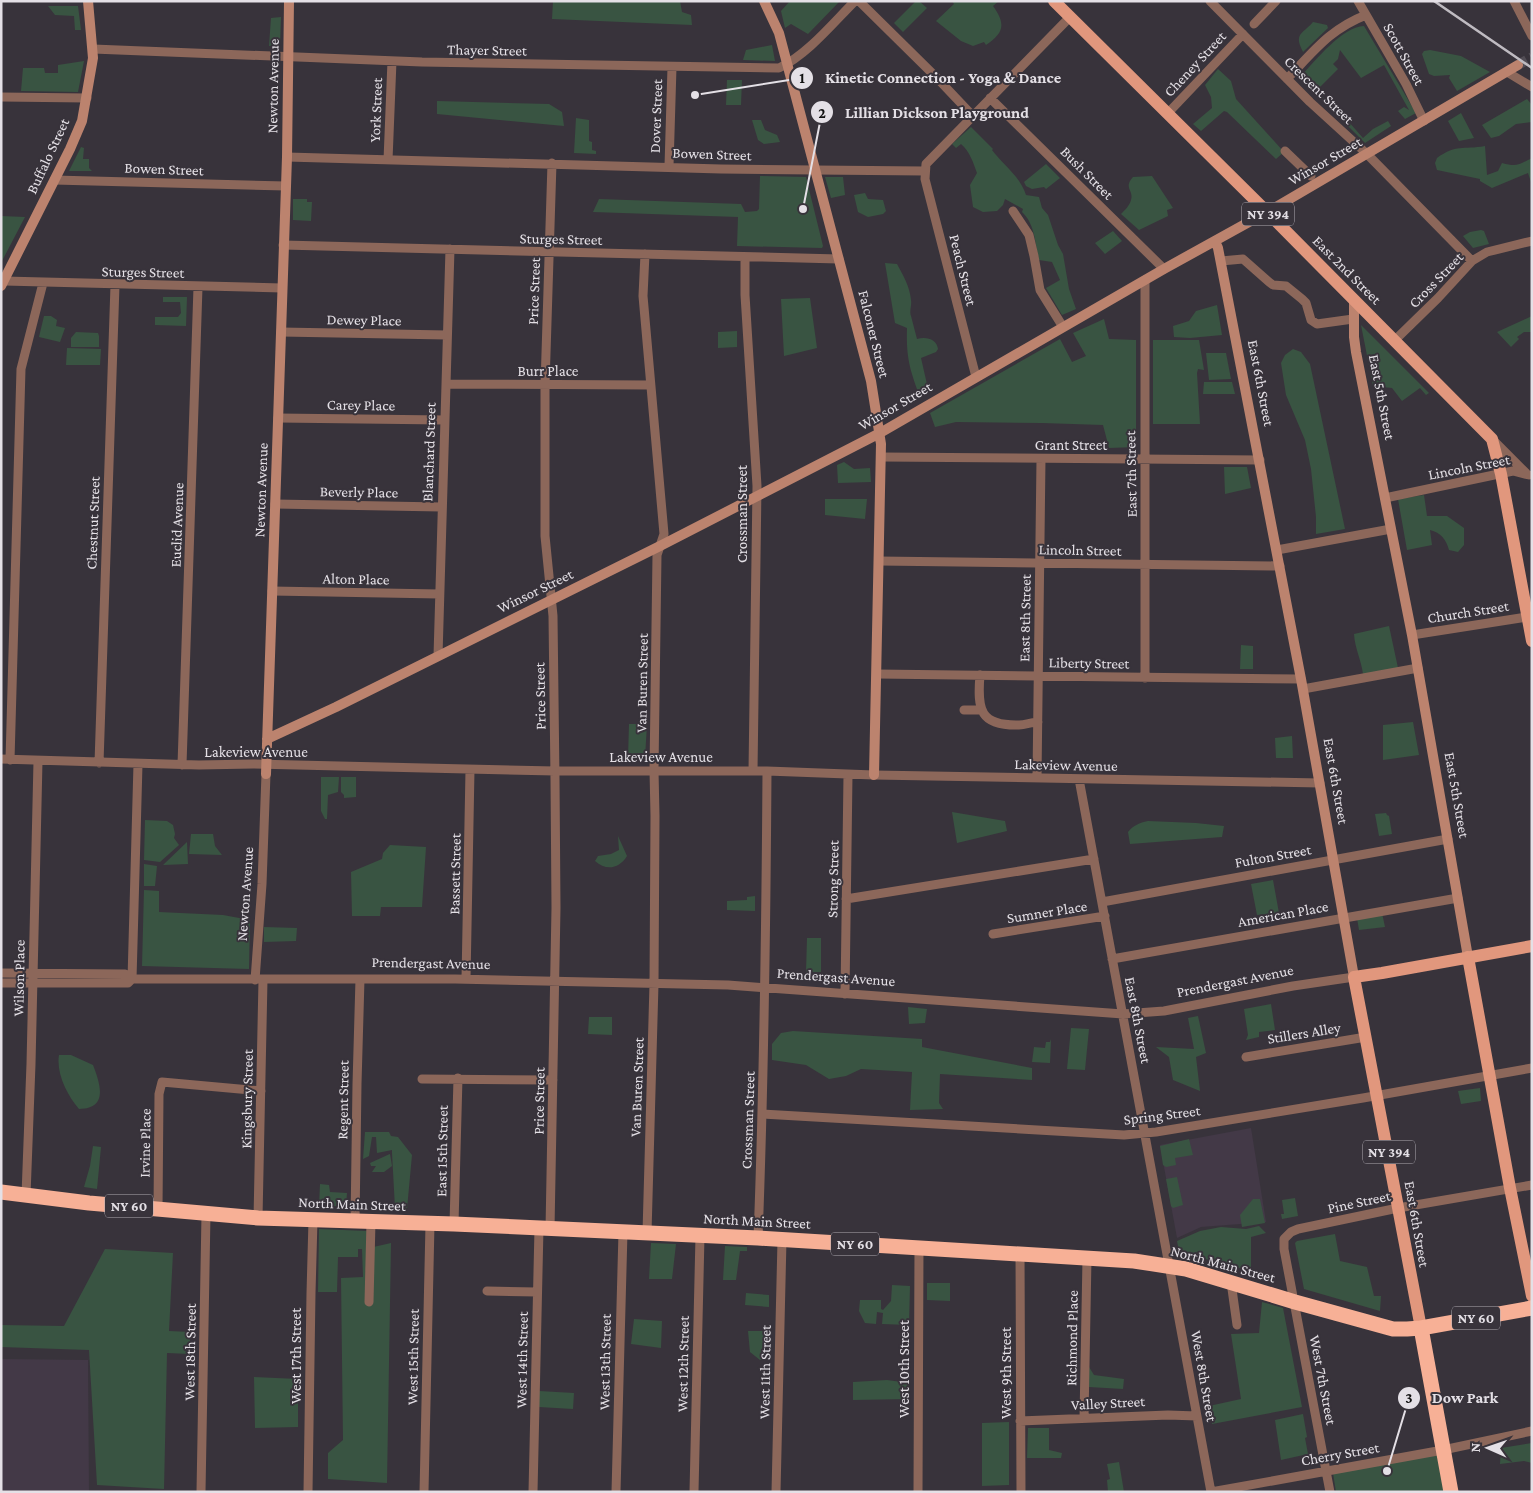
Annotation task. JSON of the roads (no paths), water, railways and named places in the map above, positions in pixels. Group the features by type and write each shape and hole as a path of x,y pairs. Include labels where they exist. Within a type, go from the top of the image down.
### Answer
{"highway":[{"name":"North Main Street","path":"1,1192 97,1204 258,1218 454,1224 758,1238 782,1247 919,1247 1134,1261 1169,1266 1231,1282 1393,1329 1421,1328 1532,1308"},
{"name":"NY 60","path":"1379,1325 1379,1329 1416,1338 1424,1345"},
{"path":"1421,1328 1451,1492"}],"main road":[{"name":"East 2nd Street","path":"1054,1 1492,439"},
{"name":"NY 394","path":"1492,439 1501,474 1529,616 1532,642"},
{"name":"Prendergast Avenue","path":"1354,977 1532,946"},
{"name":"East 5th Street","path":"1468,957 1510,1188 1532,1296"},
{"name":"East 6th Street","path":"1354,977 1421,1328"}],"street":[{"name":"Buffalo Street","path":"2,283 82,121 87,98 93,48 88,1"},
{"name":"Newton Avenue","path":"259,980 258,924 262,884 276,504 290,1"},
{"name":"Falconer Street","path":"764,1 779,34 871,381 880,433 874,775"},
{"name":"Thayer Street","path":"93,48 392,61 779,68 787,64 819,38 855,1"},
{"path":"859,1 936,77 972,116"},
{"name":"Crescent Street","path":"1210,1 1472,261"},
{"path":"1254,24 1276,1"},
{"name":"Scott Street","path":"1358,1 1406,84 1424,121"},
{"path":"1514,1 1532,36"},
{"path":"1287,79 1334,31 1366,14"},
{"path":"924,171 928,160 1070,17"},
{"name":"Cheney Street","path":"1168,113 1243,34"},
{"name":"York Street","path":"388,160 392,61"},
{"name":"Winsor Street","path":"267,739 660,546 880,433 1062,327 1267,212 1518,65"},
{"name":"Dover Street","path":"668,166 672,67"},
{"path":"1507,72 1532,87"},
{"path":"1,97 87,98"},
{"name":"Bush Street","path":"990,98 1164,269"},
{"path":"1285,151 1311,176"},
{"name":"Bowen Street","path":"286,157 924,171"},
{"name":"Price Street","path":"545,1229 553,1080 554,983 555,771 551,600 545,536 545,385 552,163"},
{"name":"Peach Street","path":"924,171 976,377"},
{"name":"Bowen Street","path":"54,180 286,186"},
{"path":"1013,212 1029,235 1040,290 1062,327"},
{"name":"East 6th Street","path":"1215,241 1221,261 1305,686 1354,977"},
{"name":"Cross Street","path":"1395,340 1472,261 1487,252 1532,241"},
{"name":"Sturges Street","path":"284,245 839,259"},
{"name":"Blanchard Street","path":"438,656 450,249"},
{"name":"Van Buren Street","path":"645,254 643,296 664,534 657,553 654,984 647,1233"},
{"name":"Crossman Street","path":"745,257 745,295 757,496 753,771"},
{"path":"1221,261 1243,259 1269,282 1286,286 1306,303 1311,320 1316,324 1353,320"},
{"name":"East 7th Street","path":"1145,280 1145,678"},
{"name":"Sturges Street","path":"2,283 282,288"},
{"path":"6,760 21,370 43,283"},
{"name":"Chestnut Street","path":"99,763 115,284"},
{"name":"Euclid Avenue","path":"182,765 198,287"},
{"name":"East 5th Street","path":"1354,300 1353,320 1356,352 1412,635 1468,957"},
{"name":"Dewey Place","path":"281,332 447,335"},
{"name":"Burr Place","path":"446,384 650,385"},
{"name":"Carey Place","path":"278,418 444,420"},
{"name":"East 2nd Street","path":"1492,439 1530,477"},
{"name":"Grant Street","path":"881,458 1260,460"},
{"name":"East 8th Street","path":"1037,778 1041,459"},
{"name":"Lincoln Street","path":"1385,498 1513,471 1530,477"},
{"name":"Beverly Place","path":"276,504 441,507"},
{"path":"1277,550 1391,529"},
{"name":"Lincoln Street","path":"879,561 1280,566"},
{"name":"Alton Place","path":"272,591 439,594"},
{"name":"Church Street","path":"1412,635 1529,616"},
{"name":"Liberty Street","path":"877,674 1145,678 1305,686 1418,668"},
{"path":"980,675 979,693 982,710 989,721 997,724 1020,725 1038,722"},
{"path":"964,710 982,710"},
{"name":"Lakeview Avenue","path":"6,760 182,765 266,770 767,771 874,775 1320,783"},
{"name":"Wilson Place","path":"26,1195 38,761"},
{"path":"132,979 138,764"},
{"name":"Bassett Street","path":"466,979 470,770"},
{"name":"Crossman Street","path":"758,1238 765,1002 767,771"},
{"name":"Strong Street","path":"845,994 848,774"},
{"name":"East 8th Street","path":"1079,779 1169,1266"},
{"name":"Fulton Street","path":"1102,902 1448,838"},
{"path":"846,898 1094,858"},
{"name":"American Place","path":"1112,959 1458,898"},
{"name":"Sumner Place","path":"993,934 1105,916"},
{"path":"1,973 33,978"},
{"name":"Prendergast Avenue","path":"33,978 125,974 132,979 466,979 554,983 728,986 1123,1014 1164,1011 1293,986 1354,977"},
{"path":"1,982 33,978"},
{"name":"Regent Street","path":"355,1222 356,1084 360,978"},
{"name":"Kingsbury Street","path":"258,1218 259,980"},
{"name":"Stillers Alley","path":"1246,1057 1366,1037"},
{"name":"Spring Street","path":"762,1114 1123,1135 1378,1096 1532,1068"},
{"name":"East 15th Street","path":"454,1224 458,1078"},
{"path":"422,1079 553,1080"},
{"name":"Irvine Place","path":"158,1209 159,1094 162,1082 260,1091"},
{"name":"Pine Street","path":"1295,1302 1284,1239 1291,1232 1398,1208 1532,1185"},
{"name":"West 18th Street","path":"201,1492 206,1214"},
{"name":"West 17th Street","path":"308,1492 313,1220"},
{"path":"369,1302 371,1222"},
{"name":"West 15th Street","path":"424,1492 430,1224"},
{"name":"West 14th Street","path":"533,1492 537,1292 545,1229"},
{"name":"West 13th Street","path":"616,1492 622,1232"},
{"name":"West 12th Street","path":"694,1492 700,1236"},
{"name":"West 11th Street","path":"776,1492 782,1247"},
{"name":"West 10th Street","path":"918,1492 919,1247"},
{"name":"West 9th Street","path":"1020,1254 1021,1492"},
{"name":"Richmond Place","path":"1084,1418 1087,1258"},
{"name":"West 8th Street","path":"1169,1266 1211,1492"},
{"path":"1231,1282 1237,1325"},
{"path":"487,1291 537,1292"},
{"name":"West 7th Street","path":"1295,1302 1330,1492"},
{"name":"Valley Street","path":"1020,1422 1168,1415 1197,1416"},
{"name":"Cherry Street","path":"1211,1492 1443,1450 1532,1431"}],"tunnel":[{"path":"1518,65 1532,57"}],"railway":[{"path":"1434,1 1532,68"}],"place":[{"name":"Kinetic Connection - Yoga & Dance","path":"695,95"},
{"name":"Lillian Dickson Playground","path":"803,209"},
{"name":"Dow Park","path":"1387,1471"}]}
